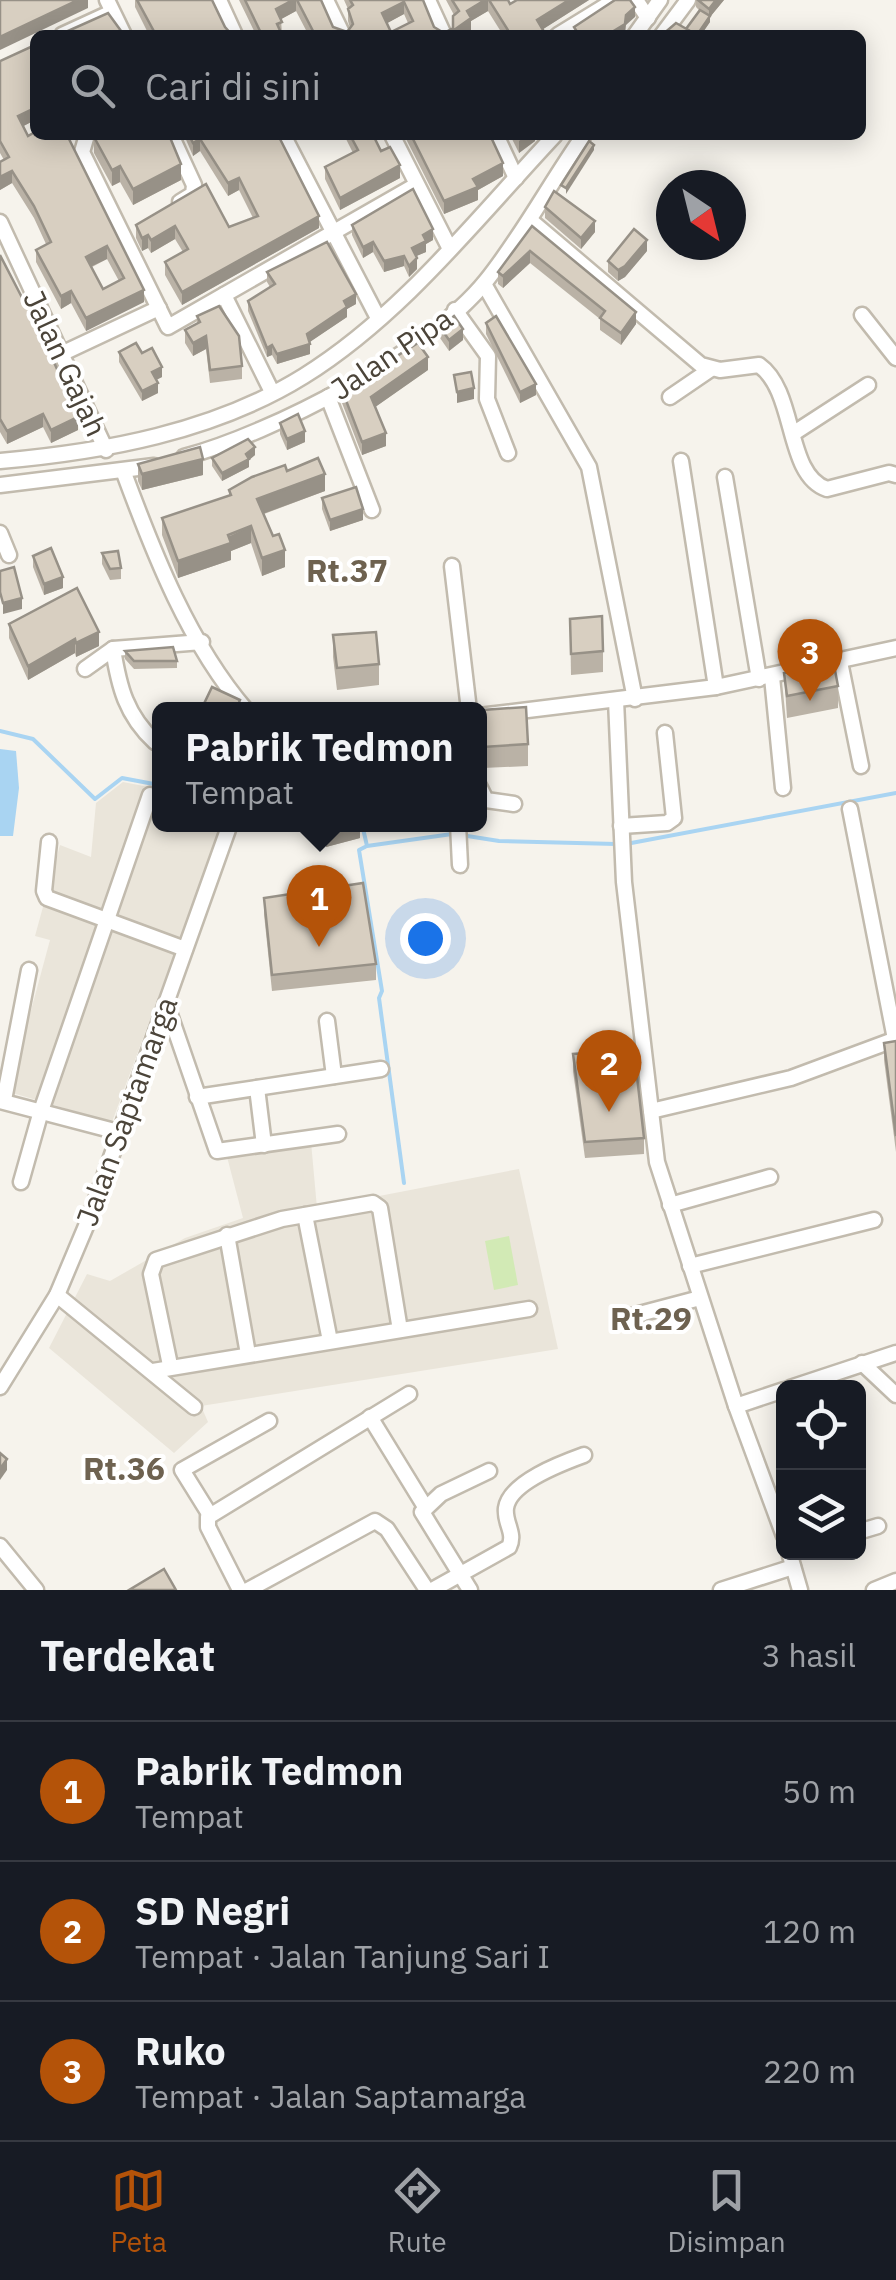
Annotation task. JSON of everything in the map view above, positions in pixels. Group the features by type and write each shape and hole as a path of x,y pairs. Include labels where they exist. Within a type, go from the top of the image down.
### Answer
{"street":[{"path":"218,0 233,30"},
{"path":"326,0 341,30"},
{"path":"428,0 442,30"},
{"path":"566,30 616,0"},
{"path":"636,0 648,18"},
{"path":"639,30 660,0"},
{"path":"666,30 688,0"},
{"path":"70,30 110,6 122,30"},
{"path":"86,140 82,152 168,327 416,185"},
{"path":"172,206 193,194 194,185 173,140"},
{"path":"286,140 378,318"},
{"path":"394,140 450,250"},
{"path":"498,140 516,178"},
{"path":"0,461 106,450 225,413 307,374 378,318 450,250 551,140"},
{"name":"Jalan Pipa","path":"0,486 124,473 194,455 262,430 374,370 456,310 484,284 581,140"},
{"path":"530,220 669,340 711,369"},
{"name":"Jalan Gajah","path":"0,222 106,450"},
{"path":"122,234 139,224"},
{"path":"484,284 589,467 636,699"},
{"path":"224,295 272,392"},
{"path":"61,354 159,308"},
{"path":"456,310 488,356 487,399 508,453"},
{"path":"862,316 896,358"},
{"path":"670,397 711,369 746,364 766,370 779,390 804,470 819,486 827,489 889,473 896,476"},
{"path":"794,433 868,385"},
{"path":"328,397 372,510"},
{"path":"681,461 716,687"},
{"path":"124,473 151,546 202,642 241,702"},
{"path":"725,476 783,788"},
{"path":"0,533 9,555"},
{"path":"452,566 468,702"},
{"path":"84,669 112,650 202,642"},
{"path":"487,715 716,687 896,648"},
{"path":"112,650 121,697 140,728 152,739"},
{"path":"840,662 860,766"},
{"path":"616,700 623,852 657,1162 736,1406 776,1514"},
{"path":"622,831 668,823 674,818 665,733"},
{"path":"22,1182 41,1111 150,795"},
{"path":"487,800 514,804"},
{"path":"651,1111 791,1078 896,1039 850,809"},
{"name":"Jalan Saptamarga","path":"0,1388 57,1295 122,1133 227,832"},
{"path":"459,832 460,865"},
{"path":"49,842 44,891 47,898 185,950"},
{"path":"29,970 2,1101 122,1133"},
{"path":"166,1002 217,1151 338,1134"},
{"path":"328,1021 334,1076"},
{"path":"197,1097 381,1069"},
{"path":"256,1088 264,1145"},
{"path":"670,1205 770,1177"},
{"path":"170,1365 152,1266 158,1258 227,1234 378,1204 400,1330"},
{"path":"305,1216 330,1341"},
{"path":"690,1266 874,1220"},
{"path":"227,1234 248,1354"},
{"path":"57,1295 194,1407"},
{"path":"628,1317 700,1298"},
{"path":"152,1372 170,1365 528,1309"},
{"path":"811,1380 896,1352"},
{"path":"862,1363 896,1395"},
{"path":"736,1406 776,1392"},
{"path":"210,1515 409,1394"},
{"path":"370,1417 424,1505 423,1516 470,1590"},
{"path":"240,1590 208,1527 210,1515 182,1470 269,1420"},
{"path":"248,1590 375,1521 387,1529 429,1590 510,1545 506,1511 516,1492 584,1455"},
{"path":"424,1505 488,1471"},
{"path":"866,1530 878,1526"},
{"path":"0,1546 36,1590"},
{"path":"721,1590 786,1560"},
{"path":"794,1560 800,1590"},
{"path":"874,1590 896,1581"}],"shaded area":[{"path":"123,782 152,788 152,832 219,832 112,1122 9,1092 50,940 35,936 60,845 91,857 96,803"},
{"path":"311,1142 317,1208 519,1169 558,1349 201,1406 208,1422 174,1453 49,1348 87,1274 110,1281 185,1238 243,1218 226,1153"}],"green space":[{"path":"509,1236 518,1285 494,1290 485,1241"}],"water":[{"path":"0,749 16,751 19,788 13,836 0,836"}],"building":[{"path":"0,0 78,0 0,37"},
{"path":"137,0 212,0 228,30 153,30"},
{"path":"245,0 293,0 276,9 282,22 277,24 280,30 260,30"},
{"path":"297,0 321,0 333,27 341,30 312,30"},
{"path":"350,0 423,0 439,30 395,30 413,21 404,2 382,13 390,30 348,30 353,24 348,9 353,5"},
{"path":"452,0 485,0 467,11 471,18 449,30 453,16 459,11"},
{"path":"489,0 508,0 510,4 517,0 569,0 537,20 543,30 508,30"},
{"path":"615,0 630,0 635,7 626,15 625,24 615,30 574,27"},
{"path":"698,0 716,0 709,9"},
{"path":"700,10 710,16 700,30 686,29"},
{"path":"108,13 120,30 70,30"},
{"path":"676,23 688,30 668,30"},
{"path":"30,47 30,110 18,116 30,140 69,140 144,290 86,318 71,291 61,296 36,250 51,242 34,206 12,171 0,177 0,162 9,157 0,141 0,61","holes":["107,246 124,278 103,289 86,257"]},
{"path":"96,140 171,140 181,164 133,189 120,166 112,170"},
{"path":"201,140 281,140 319,216 182,292 165,262 188,249 175,226 151,240 148,235 142,238 136,225 206,184 229,227 258,216 239,178 228,183"},
{"path":"353,140 376,140 381,151 390,147 400,165 340,198 325,167 358,150"},
{"path":"414,140 492,140 503,163 473,179 478,187 444,201"},
{"path":"589,141 594,145 566,188 561,185"},
{"path":"413,189 433,229 423,235 426,241 412,248 417,258 409,266 404,256 384,261 373,242 363,247 352,225"},
{"path":"554,191 595,221 581,238 545,207"},
{"path":"532,226 636,312 621,333 600,318 605,311 530,251 503,276 498,272"},
{"path":"634,229 647,240 618,270 608,261"},
{"path":"327,242 356,294 344,301 347,307 307,334 310,344 277,354 272,345 267,348 248,301 275,284 267,272"},
{"path":"0,255 78,417 51,430 43,414 7,431 0,419"},
{"path":"219,306 239,336 242,366 210,370 206,336 193,343 185,330 200,322 197,316"},
{"path":"454,316 463,329 449,340 440,327"},
{"path":"496,316 536,384 520,392 486,323"},
{"path":"136,343 142,353 152,348 162,367 152,372 158,383 142,391 119,352"},
{"path":"418,343 428,357 371,397 386,433 362,442 342,390"},
{"path":"471,372 474,388 457,392 454,375"},
{"path":"298,414 305,431 287,439 280,423"},
{"path":"248,439 255,447 246,454 249,459 222,473 212,458"},
{"path":"200,447 203,459 142,474 138,464"},
{"path":"318,458 325,474 257,499 273,536 279,534 285,550 262,558 251,526 228,535 231,543 178,561 162,518 231,495 229,490 252,477 285,465 287,471"},
{"path":"356,487 363,509 330,520 322,498"},
{"path":"51,548 63,577 44,584 33,556"},
{"path":"118,551 121,568 110,569 102,553"},
{"path":"14,567 22,598 3,603 0,571"},
{"path":"77,588 99,632 76,643 75,639 28,666 9,624"},
{"path":"602,616 603,651 571,654 570,619"},
{"path":"376,632 379,664 337,668 333,635"},
{"path":"173,647 177,661 134,661 125,651"},
{"path":"834,665 838,686 787,696 784,673"},
{"path":"212,687 240,700 239,702 205,702"},
{"path":"526,707 528,744 487,747 487,710"},
{"path":"363,883 376,964 272,975 264,898"},
{"path":"896,1041 896,1136 884,1043"},
{"path":"634,1050 644,1138 585,1142 573,1054"},
{"path":"164,1569 176,1590 129,1590"}],"waterway":[{"path":"0,731 33,739 95,799 122,778 152,784"},
{"path":"626,844 896,793"},
{"path":"364,832 367,846 452,834"},
{"path":"461,835 499,841 616,844"},
{"path":"365,847 359,850 382,991 379,998 404,1183"}],"place":[{"name":"Ruko","path":"810,701"},
{"name":"Pabrik Tedmon","path":"319,947"},
{"name":"SD Negri","path":"609,1112"}],"district":[{"name":"Rt.37","path":"347,570"},
{"name":"Rt.29","path":"651,1318"},
{"name":"Rt.36","path":"124,1468"}]}
